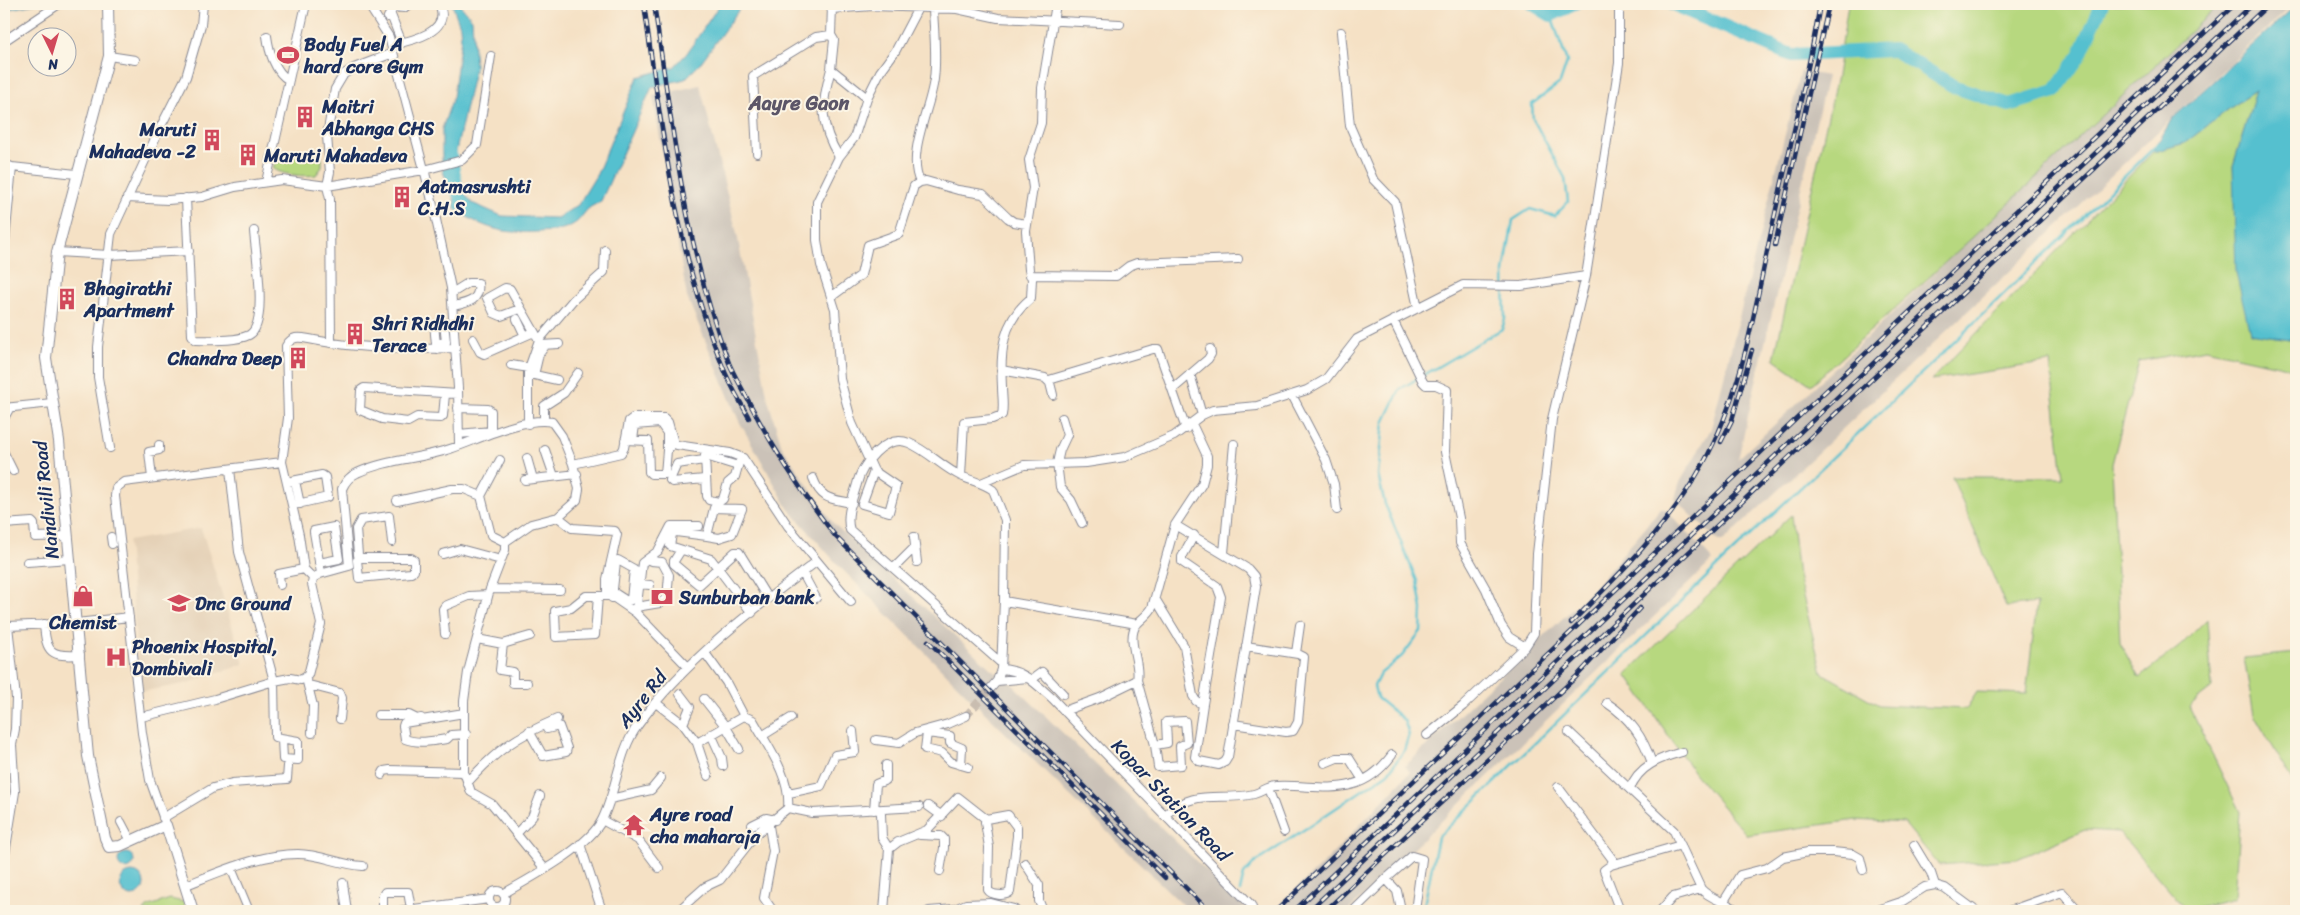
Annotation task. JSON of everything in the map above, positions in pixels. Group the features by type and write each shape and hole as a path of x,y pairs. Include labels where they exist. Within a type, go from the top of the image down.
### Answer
{"street":[{"path":"4,41 59,4"},
{"name":"Nandivili Road","path":"108,4 109,56 76,174 57,252 46,358 59,442 88,756 105,838 109,846 120,846 165,822"},
{"path":"110,448 98,377 98,346 111,234 186,77 202,25 202,4"},
{"path":"266,182 306,4"},
{"path":"368,4 377,9 381,24 392,49 424,170 452,293 458,394 458,445"},
{"path":"402,43 391,15 393,6 404,8 409,4"},
{"path":"331,343 330,199 327,186 330,172 327,136 335,89 344,74 402,43 416,39 439,25 442,17 439,4"},
{"path":"961,476 964,422 992,419 1002,415 1004,407 1001,360 1011,318 1031,298 1026,224 1033,188 1029,160 1041,123 1042,88 1056,4"},
{"path":"1428,735 1463,706 1524,647 1534,633 1536,554 1552,419 1586,276 1619,63 1619,4"},
{"path":"839,157 829,140 822,115 823,97 831,69 834,40 831,35 832,6 966,10 998,18 1054,19 1120,24"},
{"path":"874,471 862,504 889,512 896,486 874,471 852,423 840,379 835,309 816,240 817,202 839,157 854,138 867,98 918,8"},
{"path":"920,182 916,168 921,130 935,73 933,8"},
{"path":"381,24 391,15"},
{"path":"1341,32 1350,126 1373,179 1395,202 1418,308"},
{"path":"756,153 753,76 816,37 831,35"},
{"path":"267,36 269,50 278,70 284,78 289,80"},
{"path":"109,56 135,60"},
{"path":"128,198 168,200 186,198 282,180 327,186 424,170 462,160 477,145 491,56"},
{"path":"831,69 867,98"},
{"path":"4,164 12,167 76,174"},
{"path":"4,251 12,167"},
{"path":"831,297 861,275 868,246 899,234 914,186 920,182 926,181 958,190 983,194 1008,218 1014,222 1026,224"},
{"path":"186,198 192,334 195,340 223,340 250,334 257,326 260,304 254,231"},
{"path":"528,424 530,372 540,343 573,300 604,272 605,250"},
{"path":"57,252 109,255 189,251"},
{"path":"1030,275 1116,276 1128,266 1137,263 1238,259"},
{"path":"982,483 1024,465 1086,463 1125,457 1159,444 1189,426 1202,415 1223,408 1257,406 1292,395 1326,379 1357,339 1463,286 1521,286 1586,276"},
{"path":"452,293 476,281 479,291 470,301 452,306"},
{"path":"461,287 463,304"},
{"path":"520,309 540,343"},
{"path":"517,319 525,336"},
{"path":"1393,320 1426,385 1436,385 1447,390 1445,452 1460,518 1460,543 1486,589 1505,631 1509,637 1524,647"},
{"path":"473,338 480,352 484,354 534,332"},
{"path":"313,578 304,569 296,504 291,482 282,462 288,418 286,346 290,340 297,337 344,346 401,350 437,346 455,348"},
{"path":"540,343 559,344"},
{"path":"1001,370 1020,372 1049,380 1153,348 1158,349 1189,426 1207,456 1207,465 1202,484 1175,524 1156,600 1146,618 1137,624 1133,639 1139,672 1136,680 1155,744 1158,767 1182,764 1180,746 1187,743 1185,721 1166,722 1166,744 1155,744"},
{"path":"1173,389 1208,359 1211,354 1210,349"},
{"path":"511,365 557,380"},
{"path":"544,420 544,406 564,393 578,373"},
{"path":"1190,374 1202,415"},
{"path":"1049,380 1052,395"},
{"path":"445,394 443,416 441,418 417,417 408,422 382,419 360,410 362,388 458,394"},
{"path":"1292,395 1326,460 1334,484 1337,510"},
{"path":"4,418 6,408 52,403"},
{"path":"458,408 488,409 491,412 491,431 458,434"},
{"path":"573,464 621,453 624,448 629,421 633,418 660,417 668,422 674,444"},
{"path":"1062,418 1067,436 1060,450 1057,463 1060,490 1071,500 1082,523"},
{"path":"358,555 342,489 351,477 398,460 444,451 487,436 498,430 544,420 552,422 558,428 577,474 579,489 577,500 558,517 531,524 505,542"},
{"path":"625,440 648,441 649,472 651,474 666,474 666,431 660,423 634,425 633,440"},
{"path":"990,689 997,681 1001,666 1005,520 993,490 982,483 961,476 908,442 896,442 884,447 869,460 861,471 848,524 850,530 1001,666 1014,670 1030,679"},
{"path":"667,450 674,444 740,456 788,526 851,602"},
{"path":"1224,553 1234,444"},
{"path":"152,478 149,452 160,450 159,445"},
{"path":"706,449 704,460 708,499 719,502 723,499 728,483 735,477 740,456"},
{"path":"547,452 557,476"},
{"path":"4,453 13,471"},
{"path":"705,479 672,482 670,480 676,464 704,460 709,457 738,466"},
{"path":"527,458 529,479 577,474"},
{"path":"500,460 481,496 490,535 505,542"},
{"path":"193,911 150,780 140,717 116,488 124,482 282,462"},
{"path":"230,468 239,552 274,681 274,734 276,738 282,739"},
{"path":"291,482 322,475 325,477 329,495 327,498 296,504"},
{"path":"813,478 820,494 828,498 852,503"},
{"path":"397,501 432,495 452,489 464,489 481,496"},
{"path":"707,536 714,508 742,509 732,534 719,538 674,533 670,546 701,555 711,560 718,566 752,613"},
{"path":"352,561 360,558 411,558 414,560 414,571 412,574 359,578 352,561 351,530 361,520 389,516 392,542"},
{"path":"558,517 572,528 615,531 617,535 606,585 611,595 636,610 688,667"},
{"path":"4,524 32,522 34,524 35,537 68,536"},
{"path":"1175,524 1194,535 1224,553 1248,569 1254,576 1256,587 1233,724 1225,762 1219,765 1196,760 1203,704 1221,598 1217,586 1182,562 1182,557 1194,535"},
{"path":"636,610 642,563 660,548 671,526 699,526"},
{"path":"321,574 314,530 334,527 339,557 336,560 338,570"},
{"path":"914,536 917,562"},
{"path":"112,540 120,539"},
{"path":"505,542 505,550 489,592 468,672 464,710 466,734 464,772 471,792 492,804 545,869"},
{"path":"894,568 915,547"},
{"path":"443,554 460,549 501,560"},
{"path":"681,550 674,560 674,564 699,585 718,566 735,552 739,552 768,599"},
{"path":"313,578 321,574 347,568 358,555 381,553"},
{"path":"27,562 70,559"},
{"path":"319,564 336,560"},
{"path":"598,596 595,635 556,637 555,611 570,608 582,598 598,596 611,595 627,601 631,600 634,569 618,560 616,562 611,595"},
{"path":"636,610 660,603 666,598 669,575 662,562 651,561"},
{"name":"Ayre Rd","path":"503,894 545,869 580,844 595,830 602,820 626,748 637,726 688,667 768,599 816,562"},
{"path":"280,585 280,573 304,569"},
{"path":"802,572 816,598"},
{"path":"312,733 313,706 307,682 321,624 312,584 313,578"},
{"path":"639,584 650,585"},
{"path":"444,634 443,609 445,606 469,596 489,592 560,590"},
{"path":"1156,600 1184,646 1193,696 1196,701 1203,704"},
{"path":"1004,601 1137,624"},
{"path":"4,860 7,815 15,792 12,745 15,729 16,698 6,624 77,623 129,617"},
{"path":"44,624 46,642 52,652 58,656 80,655"},
{"path":"1296,654 1300,625"},
{"path":"477,639 502,644 530,636"},
{"path":"502,644 500,670 512,672 513,683 527,683"},
{"path":"67,646 68,656"},
{"path":"1233,724 1286,732 1293,731 1298,722 1306,662 1304,657 1246,646"},
{"path":"678,911 705,886 720,880 752,839 788,808 789,793 762,736 753,720 744,716 726,682 705,653"},
{"path":"997,681 1030,679 1042,672 1063,694"},
{"name":"Kopar Station Road","path":"1030,679 1064,711 1251,905 1253,911"},
{"path":"1064,711 1100,698 1136,680"},
{"path":"140,717 215,699 274,681 307,682 340,693 342,698 340,719"},
{"path":"680,694 690,708 683,724"},
{"path":"704,699 726,727 739,749"},
{"path":"656,703 683,724 697,743 708,776"},
{"path":"1607,703 1633,725 1652,763"},
{"path":"378,715 409,715 417,719 464,710"},
{"path":"464,710 404,723 403,726 405,739 410,740 430,742 447,739 450,734 466,734"},
{"path":"697,743 744,716"},
{"path":"876,740 899,743 915,733 948,724 966,716"},
{"path":"762,736 791,718"},
{"path":"467,783 500,749 557,719"},
{"path":"558,725 568,750 556,755 542,756 530,734 558,725"},
{"path":"789,793 821,786 835,756 855,752 853,731"},
{"path":"1152,733 1159,732 1167,738"},
{"path":"1568,732 1674,831 1700,889 1707,896 1724,901 1738,911"},
{"path":"927,733 950,736 950,743 962,748 964,766 951,762 942,753 925,749 927,733"},
{"path":"711,734 722,758 723,766"},
{"path":"1630,789 1634,777 1657,759 1682,752"},
{"path":"1164,816 1176,804 1196,798 1255,794 1268,788 1344,788 1363,780 1384,765 1392,755"},
{"path":"1325,763 1337,758 1351,759 1363,780"},
{"path":"884,911 889,849 882,838 876,784 886,780 886,765"},
{"path":"165,822 213,788 232,783 287,779 288,766"},
{"path":"382,775 384,771 390,770 464,772"},
{"path":"610,799 651,790 662,778"},
{"path":"1558,787 1608,850 1613,860 1611,865"},
{"path":"1268,788 1284,832"},
{"path":"517,833 532,816 540,796"},
{"path":"920,835 942,816 958,797 986,819 1008,815 1017,827 1010,892 1007,894 988,891 986,819"},
{"path":"928,806 942,816"},
{"path":"788,808 812,813 878,812 919,807"},
{"path":"752,825 766,818 775,820"},
{"path":"602,820 638,840 659,868"},
{"path":"121,822 131,841"},
{"path":"769,826 773,851 764,898 773,911"},
{"path":"889,849 898,842 920,835 941,836 944,839 940,871"},
{"path":"580,844 602,911"},
{"path":"1914,844 1931,873 1935,885"},
{"path":"1620,911 1614,891 1604,874 1604,870 1611,865 1681,845"},
{"path":"1724,901 1740,875 1767,868 1788,856 1819,851 1853,854 1860,858 1863,870"},
{"path":"186,886 255,860 298,854 345,865 363,866"},
{"path":"1353,911 1412,856 1422,859 1415,911"},
{"path":"1025,863 1039,884 1039,901 1043,911"},
{"path":"231,868 249,911"},
{"path":"1386,879 1397,891 1402,911"},
{"path":"343,883 347,911"},
{"path":"1874,911 1901,902 1925,887 1935,885 1945,888 1976,911"},
{"path":"1660,911 1672,897 1700,889"},
{"path":"383,911 383,896 385,892 408,892 410,904"},
{"path":"399,911 489,899 496,892 503,894 505,901 500,909 492,906 489,899"},
{"path":"2009,911 2062,892 2079,911"},
{"path":"929,911 955,910 1000,904 1016,911"}],"shaded area":[{"path":"2220,4 2293,4 1724,541 1718,541 1675,499 1679,484 1711,429 1801,71 1827,76 1738,459"},
{"path":"700,85 737,234 768,400 782,447 833,523 990,668 1013,685 1248,911 1189,911 988,716 838,565 788,508 739,421 687,297 653,96"},
{"path":"1660,509 1665,509 1713,560 1348,911 1273,911 1324,863 1410,772 1405,766 1593,590"},
{"name":"Dnc Ground","path":"201,528 244,664 189,683 140,692 128,541"}],"green space":[{"path":"1848,4 2220,4 1972,238 1811,385 1774,359 1837,76"},
{"path":"2256,91 2233,166 2250,333 2296,340 2296,369 2206,349 2139,361 2112,464 2120,643 2139,678 2180,646 2207,619 2212,688 2189,706 2240,812 2234,899 2187,911 2119,832 2085,830 2017,859 1939,865 1904,823 1856,820 1747,835 1695,774 1626,674 1791,515 1798,576 1822,673 1879,705 1966,709 1977,692 2026,694 2037,603 2006,607 1952,477 2063,477 2050,362 1931,380 2153,152 2185,143 2230,108"},
{"path":"312,154 322,158 322,167 316,175 293,175 273,168 276,159"},
{"path":"2296,653 2296,786 2254,715 2244,658"},
{"path":"170,899 184,902 187,911 144,911 147,907"}],"water":[{"path":"4,4 35,4 4,10"},
{"path":"452,4 459,4 472,19 475,66 452,169 459,186 472,203 502,216 557,218 578,205 597,174 638,77 674,67 687,53 720,4 743,4 699,65 685,79 652,87 601,201 589,208 577,222 560,230 514,232 485,226 455,209 454,196 443,172 442,129 453,97 461,38 460,26"},
{"path":"2296,5 2296,340 2250,333 2236,272 2233,166 2256,91 2230,108 2185,143 2153,152 2171,120"},
{"path":"126,853 134,861 126,869 118,861"},
{"path":"132,872 140,876 144,884 140,892 132,896 124,892 120,884 124,876"}],"waterway":[{"path":"1533,4 1551,15 1574,4"},
{"path":"1672,4 1791,55 1894,50 1955,87 2009,105 2055,91 2080,55 2102,4"},
{"path":"1240,891 1244,874 1253,864 1388,773 1404,751 1409,734 1404,720 1377,698 1374,686 1380,674 1402,656 1421,631 1422,609 1417,581 1385,504 1378,475 1384,423 1400,389 1502,329 1505,319 1504,272 1513,220 1530,209 1555,216 1568,202 1565,178 1533,119 1532,104 1560,83 1567,62 1551,15"},
{"path":"1423,911 1438,837 2160,142"},
{"path":"449,149 457,191"},
{"path":"2038,906 2040,911"}],"tunnel":[{"path":"966,716 990,689"}],"railway":[{"path":"644,4 672,188 693,279 723,367 749,418"},
{"path":"654,4 674,140 701,276 729,363 778,453 811,504 836,537 1209,911"},
{"path":"1571,623 1643,548 1675,508 1703,464 1717,435 1729,405 1748,342 1805,83 1820,4"},
{"path":"1775,245 1829,4"},
{"path":"1276,911 2235,4"},
{"path":"1294,911 2253,4"},
{"path":"1309,911 2269,4"},
{"path":"1721,442 1732,420 1752,350"},
{"path":"1325,911 1576,677 1640,608"},
{"path":"928,641 1165,878"}],"place":[{"name":"Body Fuel A hard core Gym","path":"288,55"},
{"name":"Maitri Abhanga CHS","path":"305,117"},
{"name":"Maruti Mahadeva -2","path":"212,140"},
{"name":"Maruti Mahadeva","path":"248,155"},
{"name":"Aatmasrushti C.H.S","path":"402,197"},
{"name":"Bhagirathi Apartment","path":"67,299"},
{"name":"Shri Ridhdhi Terace","path":"355,334"},
{"name":"Chandra Deep","path":"298,358"},
{"name":"Chemist","path":"83,596"},
{"name":"Sunburban bank","path":"662,597"},
{"name":"Dnc Ground","path":"179,603"},
{"name":"Phoenix Hospital, Dombivali","path":"116,657"},
{"name":"Ayre road cha maharaja","path":"634,825"}],"district":[{"name":"Aayre Gaon","path":"799,103"}]}
